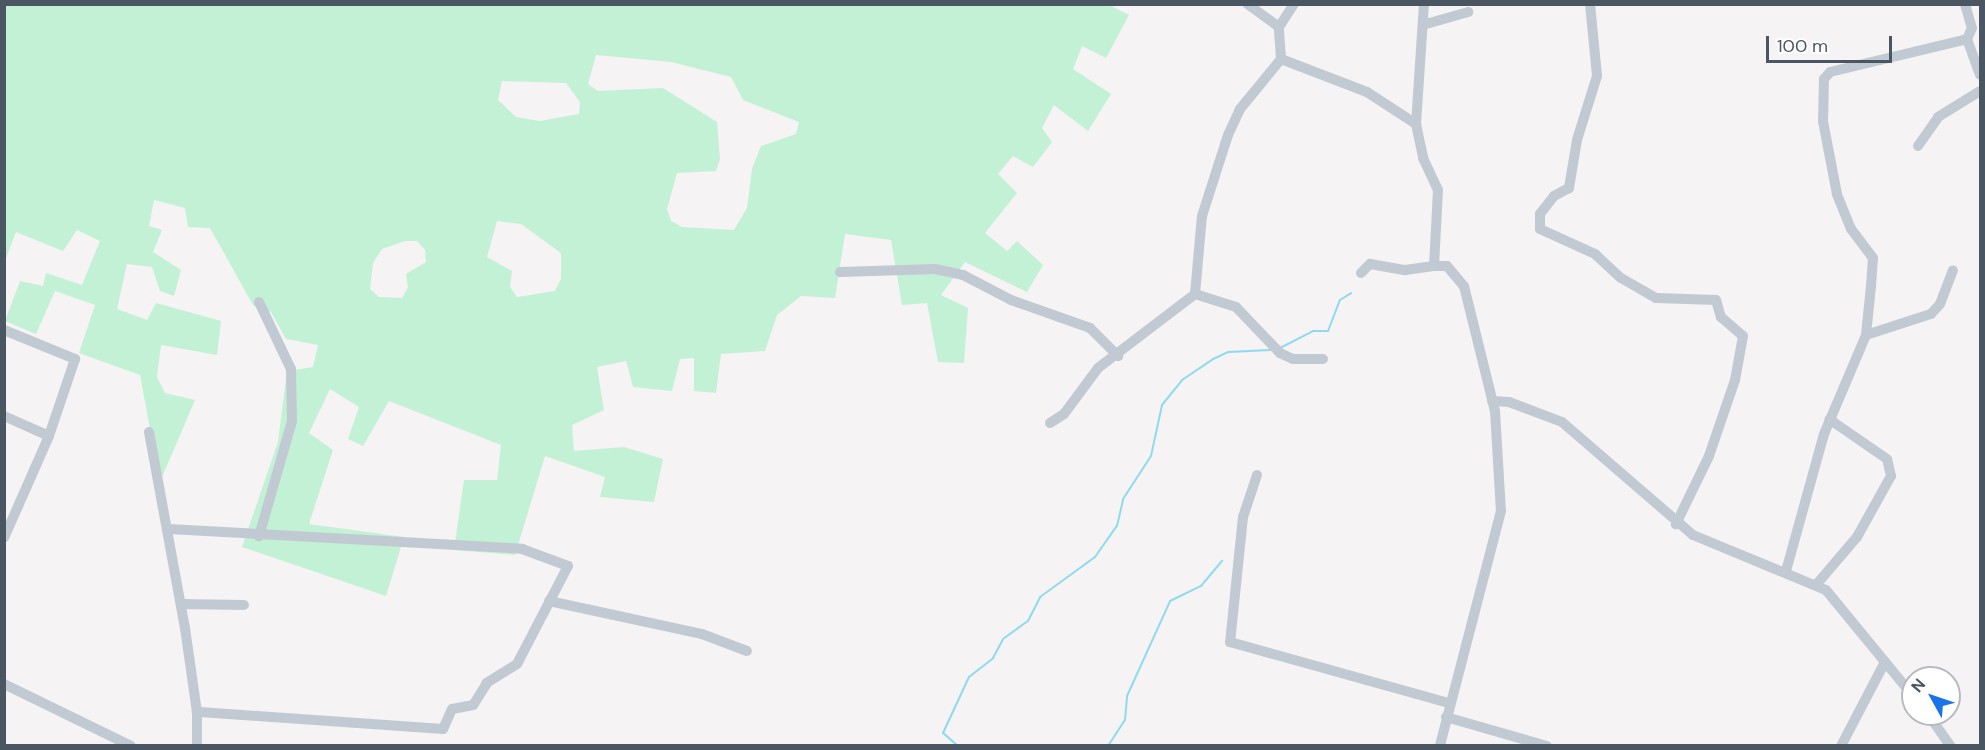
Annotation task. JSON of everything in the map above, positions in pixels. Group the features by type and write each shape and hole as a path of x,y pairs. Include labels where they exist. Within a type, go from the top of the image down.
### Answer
{"street":[{"path":"1247,4 1279,27"},
{"path":"1050,423 1064,414 1088,378 1195,294 1202,216 1228,135 1240,109 1281,59 1279,27 1294,4"},
{"path":"1424,4 1426,24 1416,124 1423,158 1438,190 1434,266"},
{"path":"1590,4 1597,76 1577,140 1569,188 1554,196 1540,214 1540,229 1594,254 1621,278 1656,298 1716,300 1721,317 1743,336 1735,380 1709,456 1676,524"},
{"path":"1786,571 1829,419 1866,335 1873,258 1851,229 1837,194 1823,120 1824,79 1830,72 1967,39 1976,26 1965,4"},
{"path":"1426,24 1468,12"},
{"path":"1967,39 1980,75"},
{"path":"1281,59 1367,92 1416,124"},
{"path":"1917,146 1948,107 1980,91"},
{"path":"1361,273 1370,264 1405,270 1447,266 1464,286 1492,401 1501,512 1449,703 1440,746"},
{"path":"840,272 935,269 963,275 1011,300 1090,328 1118,356"},
{"path":"1866,335 1930,314 1940,304 1953,270"},
{"path":"1195,294 1236,307 1280,353 1293,359 1323,359"},
{"path":"259,302 291,369 292,421 259,536"},
{"path":"4,330 75,359 49,436 9,513 4,538"},
{"path":"1492,401 1509,402 1562,422 1676,524 1709,543 1786,571 1816,585 1838,602 1901,681"},
{"path":"4,416 49,436"},
{"path":"1816,585 1857,537 1892,468 1887,459 1829,419"},
{"path":"149,432 169,529 181,604 197,712 197,746"},
{"path":"1257,475 1242,517 1230,642 1449,703"},
{"path":"169,529 259,536 350,537 522,549 568,566 517,664 487,683 473,705 452,709 442,729 197,712"},
{"path":"549,601 702,634 747,651"},
{"path":"181,604 244,605"},
{"path":"1841,746 1885,662"},
{"path":"4,684 131,746"},
{"path":"1446,717 1547,746"},
{"path":"1936,726 1950,746"}],"green space":[{"path":"1107,4 1129,15 1106,58 1082,46 1073,69 1111,94 1088,131 1054,105 1042,128 1052,142 1033,167 1013,156 998,174 1017,193 985,233 1007,251 1017,241 1043,265 1027,292 965,262 941,295 968,308 964,363 938,362 927,303 902,305 891,240 845,234 835,298 801,296 777,315 765,351 721,354 716,393 694,391 694,358 680,359 672,391 633,387 626,361 597,367 604,410 572,425 574,451 624,447 663,459 654,502 600,497 605,477 545,456 515,555 454,550 464,480 497,480 501,445 389,401 363,446 348,439 359,407 330,389 309,433 333,450 309,524 404,537 386,596 242,547 278,442 287,371 313,367 318,345 286,339 271,312 253,305 210,228 188,227 185,208 154,200 149,226 162,230 153,252 181,270 174,296 160,291 152,267 127,264 117,309 147,320 156,303 221,321 217,355 161,345 157,377 165,393 195,400 160,482 140,375 79,353 95,305 55,291 36,334 5,321 20,281 43,286 46,273 82,285 100,241 77,230 63,251 16,232 5,261 5,5","holes":["596,55 671,62 731,77 743,100 799,122 796,134 761,146 752,169 747,208 734,230 682,227 671,221 667,209 677,173 716,171 720,159 717,122 663,88 598,91 588,84","502,81 566,83 580,102 579,114 540,121 516,117 498,100","497,221 521,224 561,253 561,279 555,291 517,297 510,287 512,271 487,257","405,241 417,241 425,250 426,262 406,274 408,287 402,298 379,297 370,289 373,263 382,249"]}],"waterway":[{"path":"1280,348 1313,331 1328,331 1340,300 1351,293"},
{"path":"958,746 943,733 969,677 993,658 1003,639 1028,621 1040,597 1095,557 1117,526 1123,499 1151,456 1162,405 1182,380 1213,359 1228,352 1270,350"},
{"path":"1108,746 1125,720 1127,696 1170,601 1201,586 1222,561"}]}
